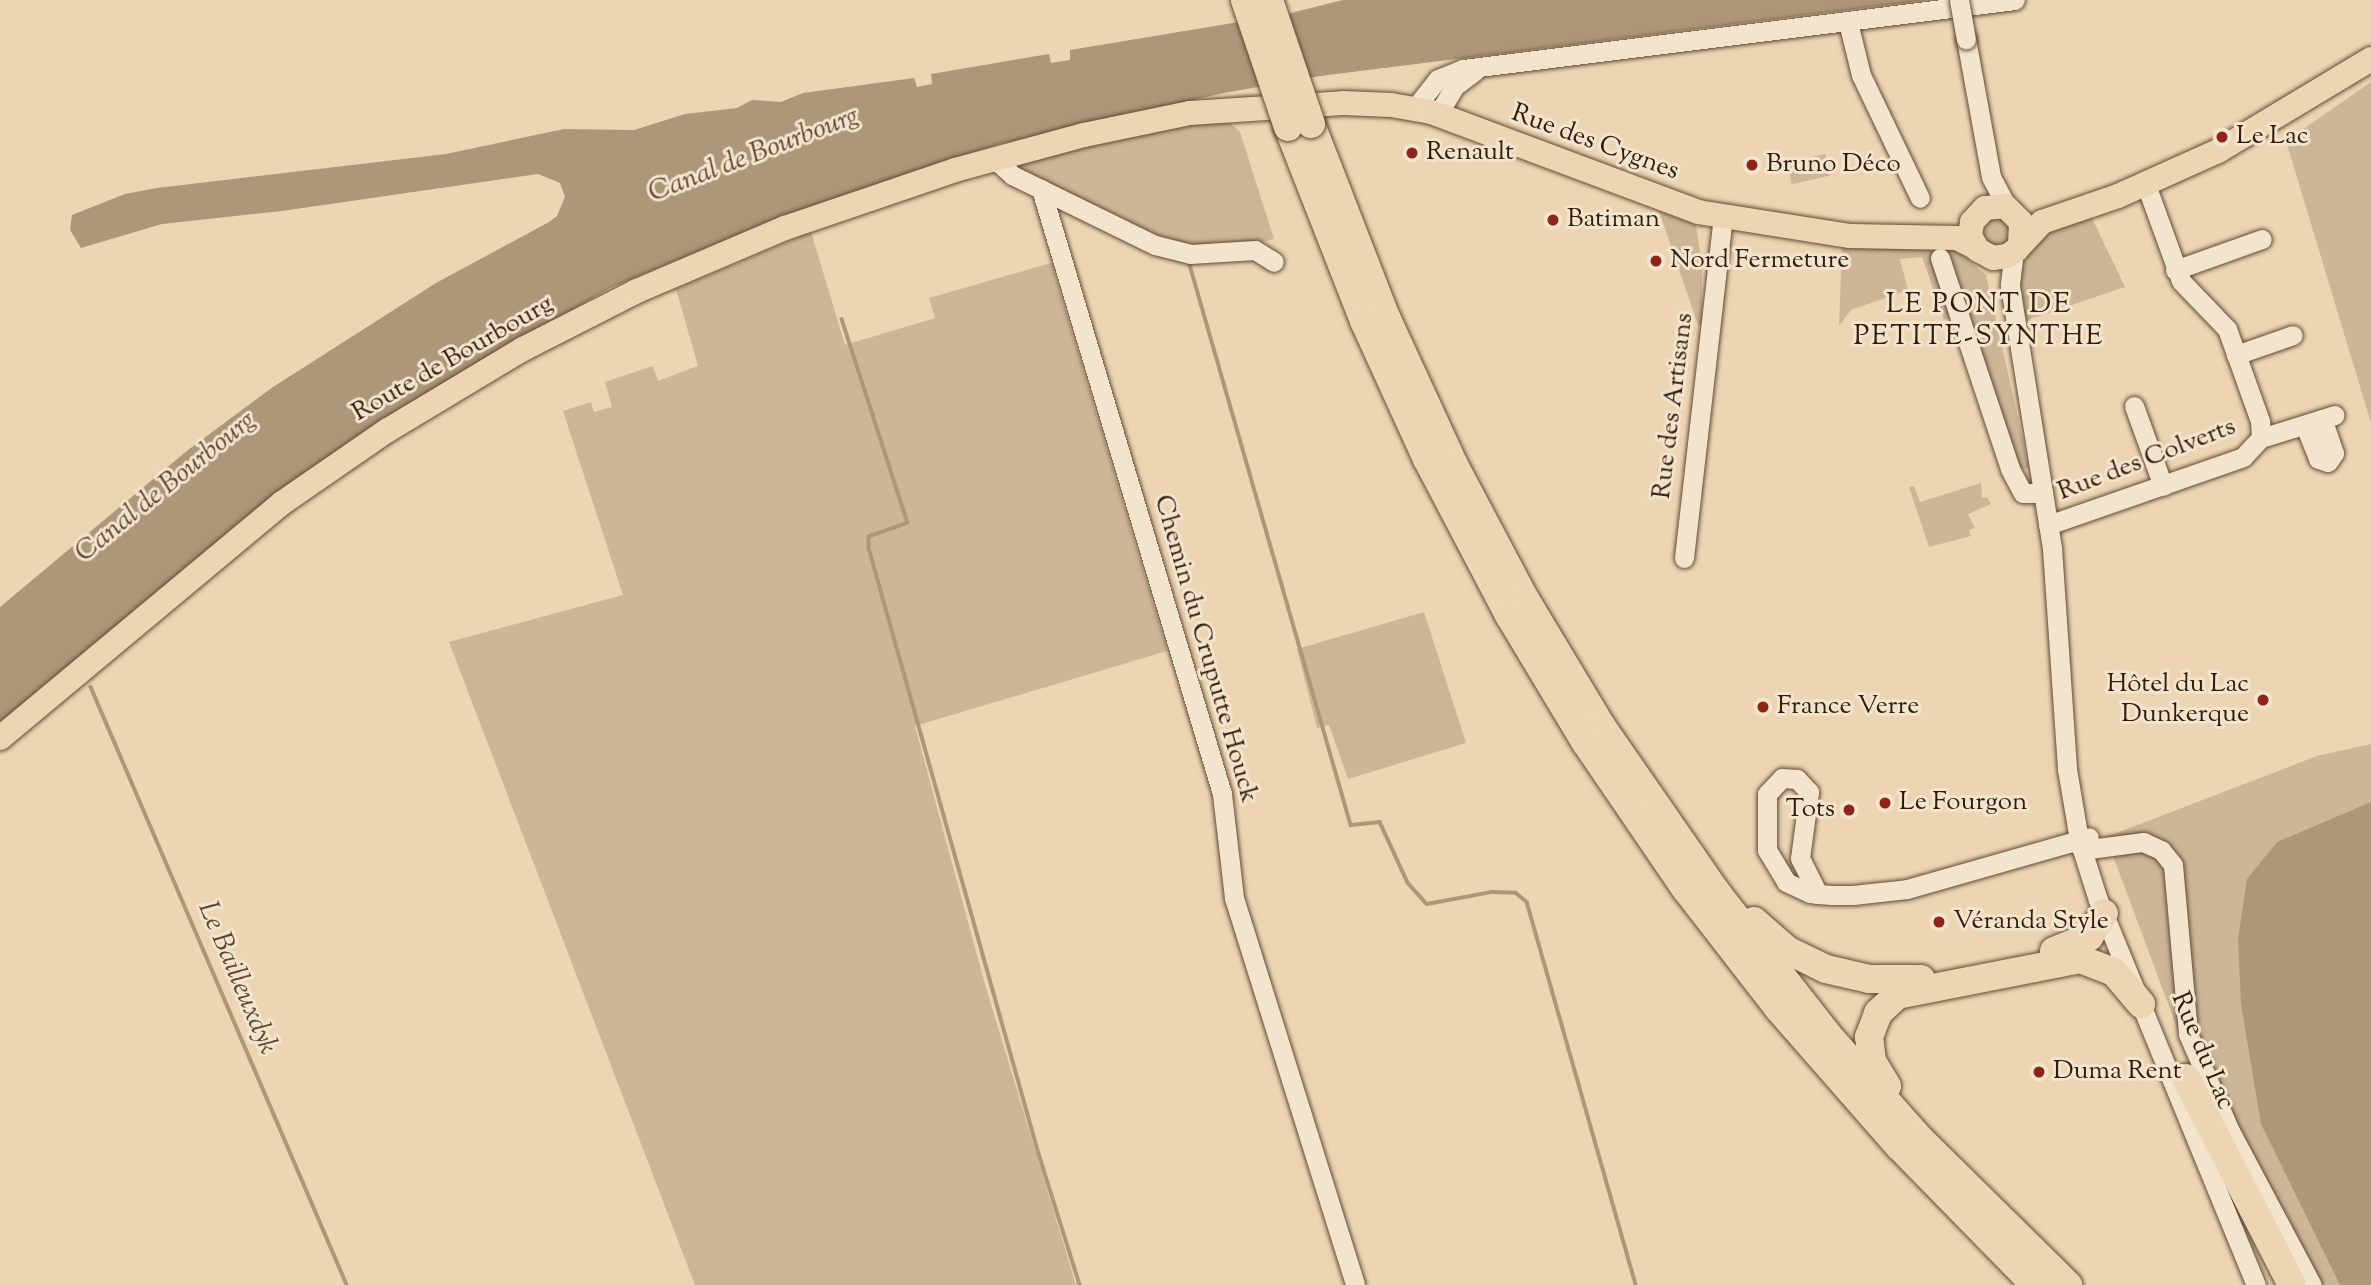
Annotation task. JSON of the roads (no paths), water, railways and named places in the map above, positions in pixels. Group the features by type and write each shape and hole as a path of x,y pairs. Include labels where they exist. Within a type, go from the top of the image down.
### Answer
{"highway":[{"path":"1245,0 1454,465 1525,599 1630,771 1732,914 1827,1034 1906,1124 2068,1285"},
{"path":"1269,0 1300,126 1364,321 1438,483 1520,635 1593,753 1678,878 1778,1008 1899,1146 2035,1285"},
{"path":"1630,771 1754,922 1787,950 1815,965 1858,978 1902,980 2054,951 2090,949 2126,966"},
{"path":"2054,951 2089,937 2104,913"},
{"path":"2035,1254 1883,1080 1870,1052 1871,1025 1883,1006 1897,995 2080,959 2113,972 2146,999"},
{"path":"2186,1078 2292,1285"}],"main road":[{"path":"2145,182 2040,208 1993,205 1978,213 1970,232 1980,252 2001,258 2046,220 2145,182 2238,140 2371,59"},
{"name":"Rue des Cygnes","path":"1001,157 1190,113 1343,103 1426,111 1649,196 1723,217 1861,237 1957,238 1980,252"},
{"name":"Route de Bourbourg","path":"0,738 282,503 480,373 594,312 709,260 818,216 1001,157"},
{"path":"2009,208 2022,226 2017,247"},
{"name":"Rue des Cygnes","path":"1757,224 1901,229 1958,223 1978,213"}],"street":[{"path":"1959,0 1991,177 2009,208"},
{"path":"1426,111 1462,78 1487,67 2015,0"},
{"path":"1848,22 1861,75 1920,198"},
{"path":"1966,39 1983,186 1978,213"},
{"path":"1001,157 1006,171 1166,248 1199,254 1255,250 1274,262"},
{"name":"Rue des Colverts","path":"2145,182 2175,270 2183,285 2222,320 2260,421 2261,438"},
{"name":"Chemin du Cruputte Houck","path":"1041,190 1222,794 1231,888 1355,1285"},
{"name":"Rue des Artisans","path":"1684,558 1723,217"},
{"path":"2175,270 2262,239"},
{"name":"Rue du Lac","path":"2017,247 2010,286 2052,548 2065,602 2086,843 2104,913 2126,966 2186,1078 2266,1285"},
{"name":"Rue du Lac","path":"1980,252 1996,279 2032,432"},
{"path":"1940,258 2010,469 2023,493 2043,494"},
{"path":"2236,355 2293,334"},
{"path":"2134,405 2163,486"},
{"name":"Rue des Colverts","path":"2048,525 2243,457 2261,438 2321,420"},
{"path":"1818,894 1800,858 1809,792 1797,779 1776,780 1766,799 1770,858 1792,886 1818,894 1864,895 1907,889 2086,843 2143,842 2161,850 2173,865 2188,1034 2230,1131 2312,1285"},
{"name":"Rue du Lac","path":"2086,843 2256,1285"}],"water":[{"name":"Canal de Bourbourg","path":"1343,0 1926,0 1320,76 1224,93 999,144 788,214 610,288 403,407 241,522 0,723 0,607 188,450 273,387 436,283 549,222 557,216 565,197 560,183 538,174 282,211 162,224 81,248 70,230 72,215 125,194 157,188 446,154 564,129 634,130 685,114 737,108 752,100 781,102 803,93 914,78 917,87 932,84 931,74 1049,54 1051,63 1070,60 1070,50 1287,14"},
{"path":"2371,802 2371,1285 2340,1285 2261,1124 2241,1004 2238,939 2247,879 2277,842"}],"waterway":[{"path":"1190,265 1351,825 1380,822 1408,883 1427,904 1492,892 1516,893 1527,902 1636,1285"},
{"path":"842,319 908,523 869,537 869,548 1039,1154 1080,1285"},
{"name":"Le Bailleuxdyk","path":"91,687 347,1285"}],"place":[{"name":"Le Lac","path":"2222,137"},
{"name":"Renault","path":"1412,153"},
{"name":"Bruno Déco","path":"1752,165"},
{"name":"Batiman","path":"1553,220"},
{"name":"Nord Fermeture","path":"1656,261"},
{"name":"Hôtel du Lac Dunkerque","path":"2263,700"},
{"name":"France Verre","path":"1763,707"},
{"name":"Le Fourgon","path":"1885,803"},
{"name":"Tots","path":"1849,810"},
{"name":"Véranda Style","path":"1939,922"},
{"name":"Duma Rent","path":"2039,1072"}],"district":[{"name":"LE PONT DE PETITE-SYNTHE","path":"1979,321"}]}
